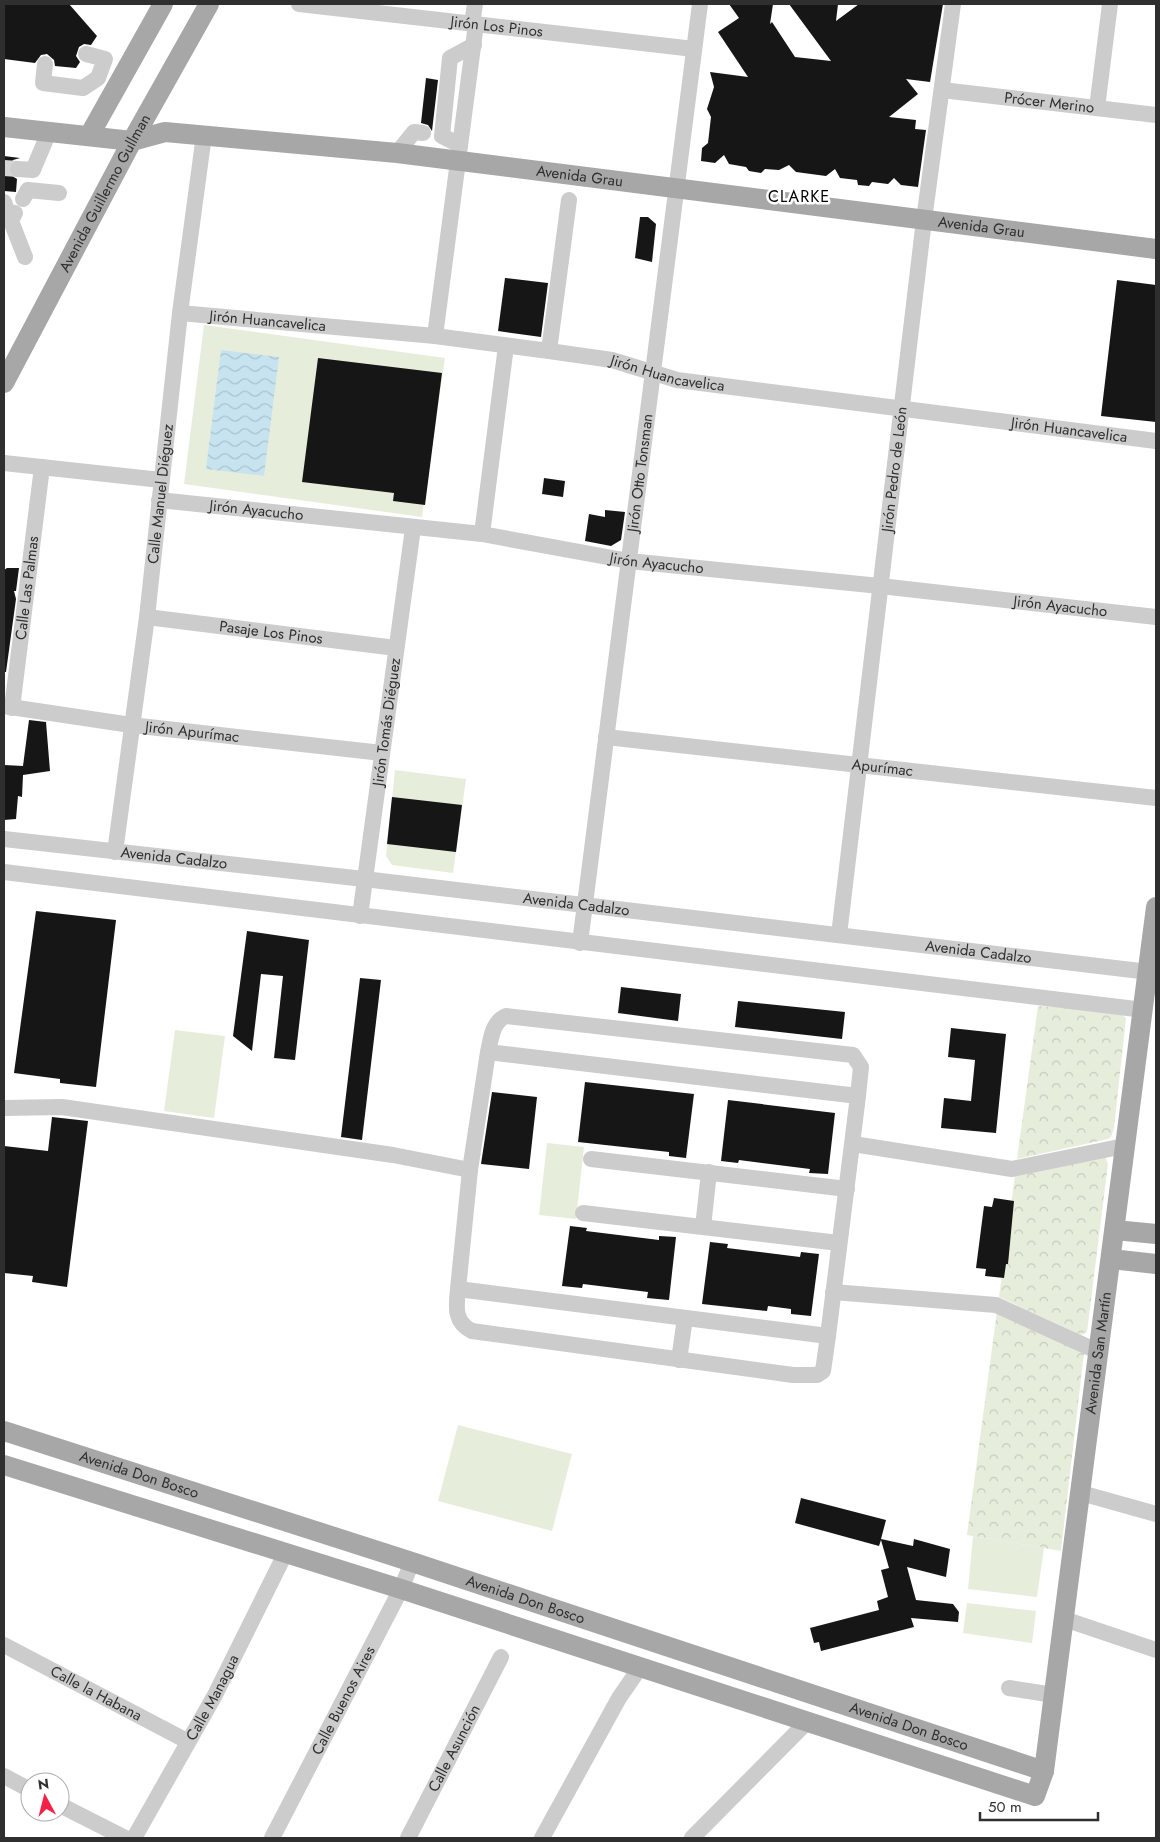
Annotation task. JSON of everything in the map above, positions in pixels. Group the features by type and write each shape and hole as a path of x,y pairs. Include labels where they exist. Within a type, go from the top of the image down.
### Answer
{"main road":[{"path":"89,136 163,4"},
{"name":"Avenida Guillermo Gullman","path":"4,384 132,141 209,4"},
{"name":"Avenida Grau","path":"4,126 132,141 165,132 397,153 456,155 676,188 1156,249"},
{"name":"Avenida San Martín","path":"1035,1796 1044,1771 1156,907"},
{"path":"1115,1230 1156,1234"},
{"path":"1111,1259 1156,1264"},
{"name":"Avenida Don Bosco","path":"4,1431 412,1562 1044,1771"},
{"name":"Avenida Don Bosco","path":"4,1465 286,1552 640,1669 1035,1796"}],"street":[{"name":"Jirón Los Pinos","path":"299,4 694,49"},
{"path":"435,336 456,155 474,45 475,4"},
{"name":"Jirón Otto Tonsman","path":"580,943 700,4"},
{"name":"Jirón Pedro de León","path":"839,935 924,220 953,4"},
{"path":"1098,108 1110,4"},
{"path":"456,155 441,135 450,58 474,45"},
{"path":"45,64 43,83 83,88 98,78 105,59 86,54"},
{"path":"98,78 118,86"},
{"name":"Prócer Merino","path":"942,90 1156,115"},
{"path":"25,257 16,205 26,169 49,132"},
{"path":"397,153 414,132 422,133"},
{"name":"Calle Manuel Diéguez","path":"115,852 147,617 180,313 204,135"},
{"path":"16,205 58,193"},
{"path":"550,351 569,200"},
{"name":"Jirón Huancavelica","path":"180,313 435,336 550,351 612,360 677,380 1156,441"},
{"path":"482,534 506,346"},
{"path":"4,464 161,480"},
{"name":"Calle Las Palmas","path":"8,707 42,467"},
{"name":"Jirón Ayacucho","path":"159,500 482,534 629,561 880,586 1156,617"},
{"name":"Jirón Tomás Diéguez","path":"360,916 413,528"},
{"name":"Pasaje Los Pinos","path":"147,617 396,648"},
{"name":"Jirón Apurímac","path":"8,707 131,725 382,753"},
{"name":"Apurímac","path":"606,737 1156,798"},
{"name":"Avenida Cadalzo","path":"4,839 364,878 1149,972"},
{"path":"4,872 1144,1010"},
{"path":"506,1016 853,1055 861,1067 858,1096 825,1364 823,1371 817,1375 793,1375 472,1331 459,1320 456,1309 470,1170 488,1052 496,1024 506,1016"},
{"path":"488,1052 858,1096"},
{"path":"4,1108 62,1107 393,1155 470,1170"},
{"path":"852,1144 1012,1169 1124,1146"},
{"path":"591,1159 847,1189"},
{"path":"702,1227 709,1172"},
{"path":"583,1214 839,1242"},
{"path":"458,1289 828,1336"},
{"path":"833,1292 996,1305 1099,1352"},
{"path":"679,1360 684,1318"},
{"path":"1080,1493 1156,1514"},
{"name":"Calle Managua","path":"134,1838 187,1741 215,1695 286,1552"},
{"name":"Calle Buenos Aires","path":"272,1838 401,1590 412,1562"},
{"path":"1064,1619 1156,1650"},
{"name":"Calle la Habana","path":"4,1645 187,1741"},
{"name":"Calle Asunción","path":"408,1838 501,1657"},
{"path":"542,1838 619,1698 640,1669"},
{"path":"1008,1688 1054,1695"},
{"path":"692,1838 807,1722"},
{"path":"4,1776 20,1785"},
{"path":"70,1810 125,1838"}],"green space":[{"path":"204,325 445,358 422,517 184,484"},
{"path":"395,770 466,779 453,873 392,865 386,856"},
{"path":"1038,1006 1117,1011 1126,1018 1114,1128 1111,1137 1108,1139 1017,1159"},
{"path":"175,1030 225,1036 214,1118 164,1111"},
{"path":"547,1143 584,1147 576,1219 539,1215"},
{"path":"1105,1156 1108,1164 1087,1332 1081,1335 999,1297 1015,1175"},
{"path":"997,1311 1084,1353 1061,1551 967,1535"},
{"path":"458,1425 572,1454 552,1531 438,1501"},
{"path":"973,1536 1044,1548 1037,1597 968,1589"},
{"path":"967,1603 1036,1611 1032,1643 963,1633"}],"water":[{"path":"221,350 279,357 264,476 206,469"}],"building":[{"path":"4,4 69,4 97,36 91,45 84,44 79,47 76,56 80,62 76,68 55,66 54,60 47,54 41,55 35,63 4,59"},
{"path":"729,4 773,4 770,24 772,22 795,57 831,61 789,4 838,4 836,21 859,4 943,4 930,82 906,79 918,94 889,117 916,120 915,129 926,130 918,187 901,185 894,178 888,184 872,182 869,186 858,185 857,180 840,178 835,169 826,176 796,172 789,165 779,170 765,169 761,173 749,171 746,167 729,164 724,155 715,163 701,161 702,148 708,143 711,117 707,109 714,87 710,72 748,77 718,32 739,18"},
{"path":"426,78 438,80 432,131 428,125 421,123"},
{"path":"4,156 20,158 13,160 8,168 9,174 17,179 16,192 4,191"},
{"path":"640,217 648,217 656,224 652,262 635,258"},
{"path":"505,278 548,283 541,337 498,331"},
{"path":"1117,280 1156,285 1156,422 1101,416"},
{"path":"318,358 442,373 425,505 393,501 394,493 302,482"},
{"path":"544,478 565,481 563,497 542,494"},
{"path":"605,510 625,512 621,540 611,546 585,541 589,514 605,517"},
{"path":"7,568 19,568 16,591 14,591 16,599 6,672 4,672 4,570"},
{"path":"29,720 46,722 50,771 23,775 22,797 18,796 16,819 4,820 4,765 23,766"},
{"path":"392,797 462,805 456,852 387,844"},
{"path":"36,911 116,920 96,1087 60,1083 60,1079 14,1073"},
{"path":"247,931 309,940 295,1060 274,1058 283,976 261,974 252,1051 233,1036"},
{"path":"360,978 381,980 362,1140 341,1137"},
{"path":"621,987 681,994 678,1021 618,1013"},
{"path":"738,1001 845,1012 842,1039 735,1027"},
{"path":"951,1028 1006,1034 996,1133 941,1128 944,1098 971,1101 975,1060 948,1057"},
{"path":"585,1082 694,1094 686,1158 669,1156 669,1152 578,1142"},
{"path":"492,1092 537,1097 529,1169 481,1164"},
{"path":"728,1100 835,1113 828,1174 809,1173 810,1169 739,1160 738,1163 721,1161"},
{"path":"52,1117 88,1121 67,1287 32,1282 33,1276 4,1273 4,1146 48,1151"},
{"path":"994,1198 1014,1201 1008,1264 1006,1264 1004,1278 985,1276 986,1269 976,1268 984,1206 992,1207"},
{"path":"570,1226 587,1228 586,1231 659,1240 659,1236 676,1237 669,1300 647,1298 648,1292 583,1284 582,1288 562,1286"},
{"path":"710,1242 728,1244 727,1248 800,1257 801,1252 819,1254 811,1316 791,1314 791,1309 768,1306 767,1311 702,1304"},
{"path":"801,1498 886,1520 881,1539 913,1546 914,1539 950,1549 946,1577 907,1567 916,1600 953,1604 959,1612 958,1622 911,1618 914,1627 821,1651 819,1642 814,1643 810,1628 879,1610 877,1601 888,1597 881,1570 889,1568 881,1540 879,1546 795,1523"}],"tunnel":[{"path":"4,168 18,169"}],"district":[{"name":"CLARKE","path":"799,196"}]}
